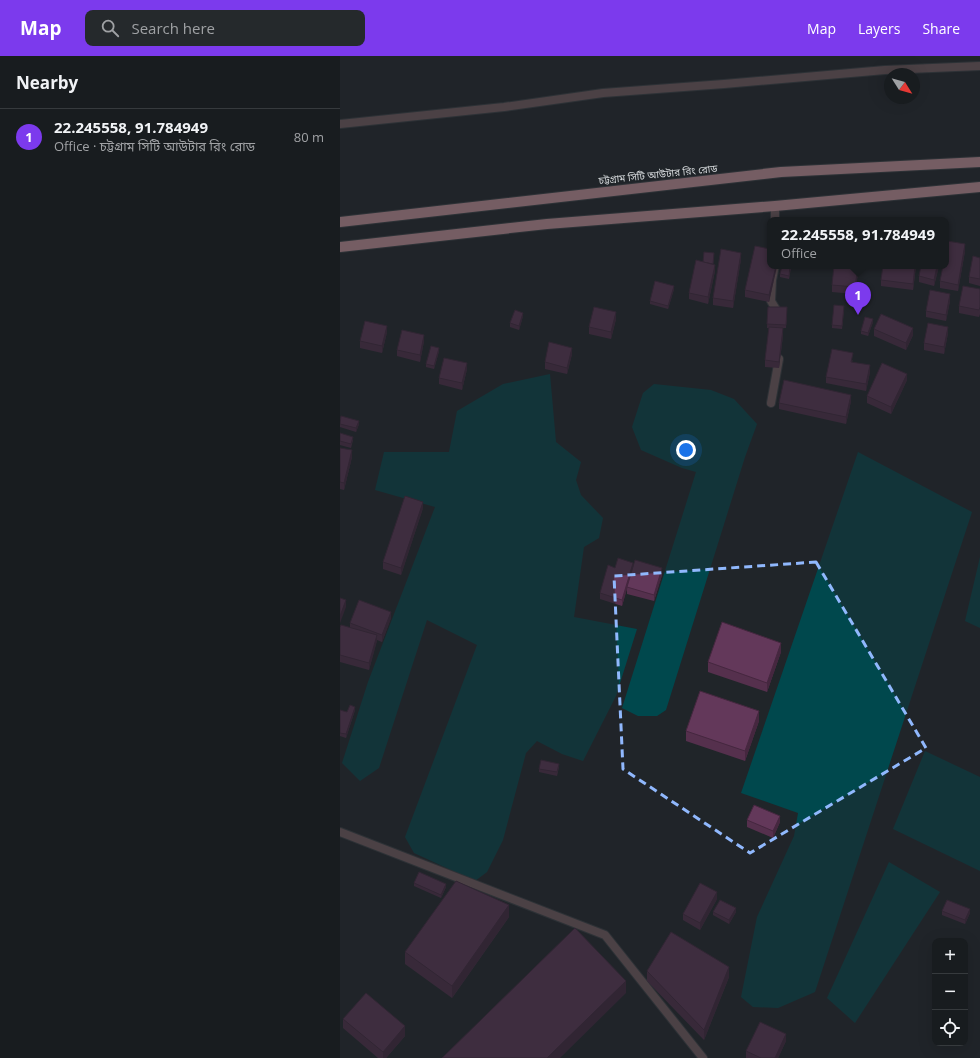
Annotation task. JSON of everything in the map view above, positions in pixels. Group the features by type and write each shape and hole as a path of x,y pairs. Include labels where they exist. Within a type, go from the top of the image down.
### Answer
{"main road":[{"name":"চট্টগ্রাম সিটি আউটার রিং রোড","path":"340,222 781,172 980,162"},
{"path":"340,247 547,224 775,206 980,187"}],"street":[{"path":"340,124 504,107 603,93 885,70 980,66"},
{"path":"775,206 775,217"},
{"path":"774,269 771,301 782,320 782,328"},
{"path":"771,403 781,350"},
{"path":"340,832 605,935 703,1058"}],"highlighted area":[{"path":"816,562 926,748 750,853 623,769 614,576"}],"water":[{"path":"550,374 556,442 581,462 576,480 581,495 603,518 599,538 584,547 574,617 637,629 616,696 583,761 562,754 537,741 526,753 503,840 487,872 475,881 414,853 405,837 477,645 427,620 379,768 360,781 342,763 368,682 435,507 375,490 384,452 449,452 457,411 503,384"},
{"path":"654,384 711,390 734,399 757,424 745,457 666,710 657,716 638,716 622,708 696,472 682,468 641,450 632,427 643,393"},
{"path":"858,452 972,512 815,992 778,1008 753,1007 741,997 757,917 794,836 798,813 741,793"},
{"path":"980,557 980,628 965,621"},
{"path":"925,751 980,777 980,871 893,829"},
{"path":"889,862 940,892 855,1023 827,998"}],"building":[{"path":"949,241 965,244 958,285 940,281 942,269 949,269"},
{"path":"755,246 767,248 767,269 775,269 769,295 745,290"},
{"path":"721,249 741,253 733,301 713,298"},
{"path":"704,252 714,253 713,264 703,262"},
{"path":"973,256 980,258 980,279 969,277"},
{"path":"696,260 715,265 708,297 689,293"},
{"path":"781,269 790,269 789,276 780,274"},
{"path":"834,269 858,269 855,287 832,285"},
{"path":"883,269 915,269 913,284 881,280"},
{"path":"920,269 936,269 934,280 919,276"},
{"path":"655,281 674,286 668,306 650,301"},
{"path":"963,286 980,289 979,310 959,306"},
{"path":"930,290 950,294 946,315 926,311"},
{"path":"834,305 844,306 842,326 832,325"},
{"path":"594,307 616,312 611,332 589,327"},
{"path":"768,307 787,307 786,325 767,324"},
{"path":"515,310 523,313 519,326 510,323"},
{"path":"881,314 913,328 906,343 874,329"},
{"path":"865,317 873,319 868,333 861,331"},
{"path":"365,321 387,326 382,346 360,341"},
{"path":"928,323 948,327 944,347 924,343"},
{"path":"769,327 783,328 779,362 765,360"},
{"path":"402,330 424,335 420,355 397,350"},
{"path":"549,342 572,348 567,368 545,362"},
{"path":"431,346 439,348 434,366 426,364"},
{"path":"832,349 853,353 851,362 870,365 866,384 826,377"},
{"path":"444,358 467,363 462,383 439,378"},
{"path":"882,363 907,374 891,407 867,396"},
{"path":"784,380 851,395 846,417 779,403"},
{"path":"341,416 359,421 356,428 340,424"},
{"path":"340,433 353,437 351,444 340,441"},
{"path":"340,448 352,450 344,483 340,482"},
{"path":"405,496 423,502 401,568 383,562"},
{"path":"618,558 633,563 622,600 600,593 608,565 615,568"},
{"path":"635,560 662,568 654,595 627,587"},
{"path":"340,598 346,600 340,616"},
{"path":"359,600 391,612 382,635 350,623"},
{"path":"722,622 781,643 767,683 708,662"},
{"path":"341,625 377,635 369,663 340,655"},
{"path":"700,691 759,711 745,751 686,731"},
{"path":"350,705 355,707 346,734 340,733 340,710 347,712"},
{"path":"541,760 559,764 557,772 539,769"},
{"path":"754,805 780,816 773,831 747,820"},
{"path":"419,872 446,884 441,895 414,883"},
{"path":"456,881 509,905 452,986 405,952"},
{"path":"700,883 717,892 700,923 683,914"},
{"path":"720,900 736,908 729,920 713,912"},
{"path":"947,900 970,909 965,920 942,911"},
{"path":"575,928 626,981 547,1058 442,1058"},
{"path":"671,932 729,967 704,1030 647,971"},
{"path":"366,993 405,1026 383,1052 343,1019"},
{"path":"760,1022 786,1034 775,1058 761,1058 746,1051"}],"place":[{"name":"22.245558, 91.784949","path":"858,315"}]}
